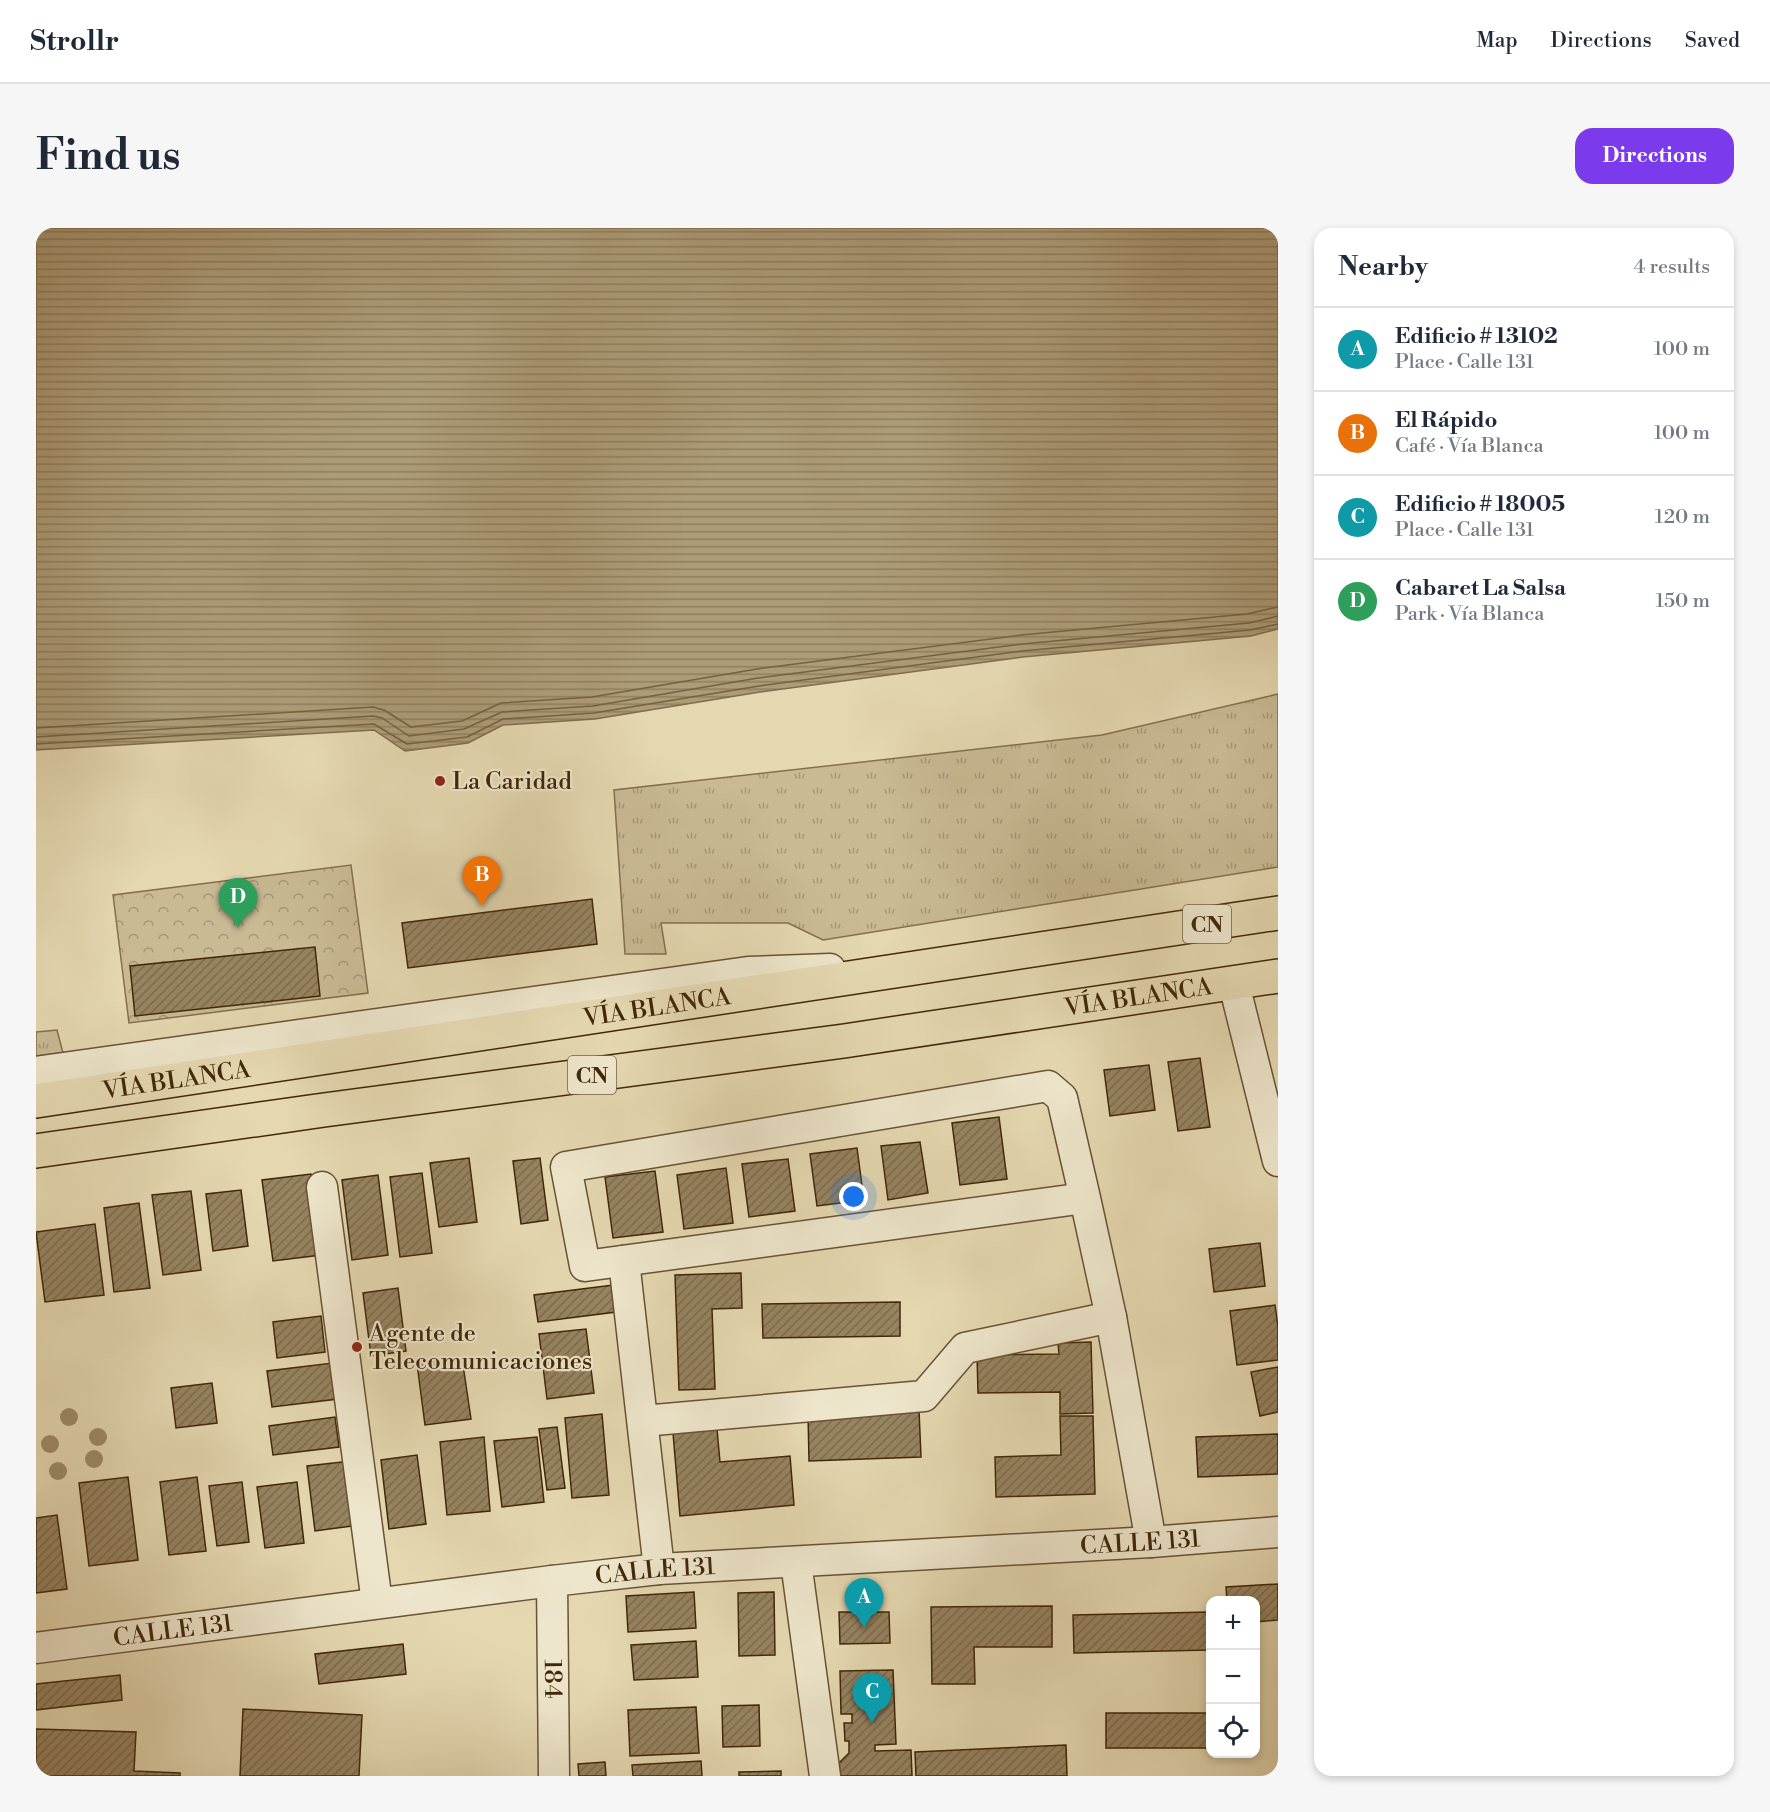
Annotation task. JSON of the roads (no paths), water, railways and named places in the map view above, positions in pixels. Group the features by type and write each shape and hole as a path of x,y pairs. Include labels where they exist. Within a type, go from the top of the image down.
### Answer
{"highway":[{"name":"VÍA BLANCA","path":"36,1101 1278,913"},
{"name":"VÍA BLANCA","path":"36,1151 844,1041 1278,976"}],"street":[{"path":"36,1072 748,972 932,965"},
{"path":"1234,984 1278,1161"},
{"path":"1085,1198 585,1266 566,1167 1048,1086 1062,1098 1085,1198 1111,1317 1150,1542"},
{"path":"322,1186 377,1603"},
{"path":"624,1261 659,1569"},
{"path":"643,1421 924,1396 964,1348 1111,1317"},
{"name":"CALLE 131","path":"36,1648 659,1569 1150,1542 1278,1532"},
{"path":"796,1562 825,1776"},
{"name":"184","path":"552,1581 554,1776"}],"water":[{"path":"36,228 1278,228 1278,629 1251,636 1023,657 760,692 595,719 503,725 468,743 405,751 374,730 36,750"}],"place":[{"name":"La Caridad","path":"440,781"},
{"name":"El Rápido","path":"482,906"},
{"name":"Cabaret La Salsa","path":"238,928"},
{"name":"Agente de Telecomunicaciones","path":"357,1347"},
{"name":"Edificio # 13102","path":"864,1628"},
{"name":"Edificio # 18005","path":"872,1723"}]}
